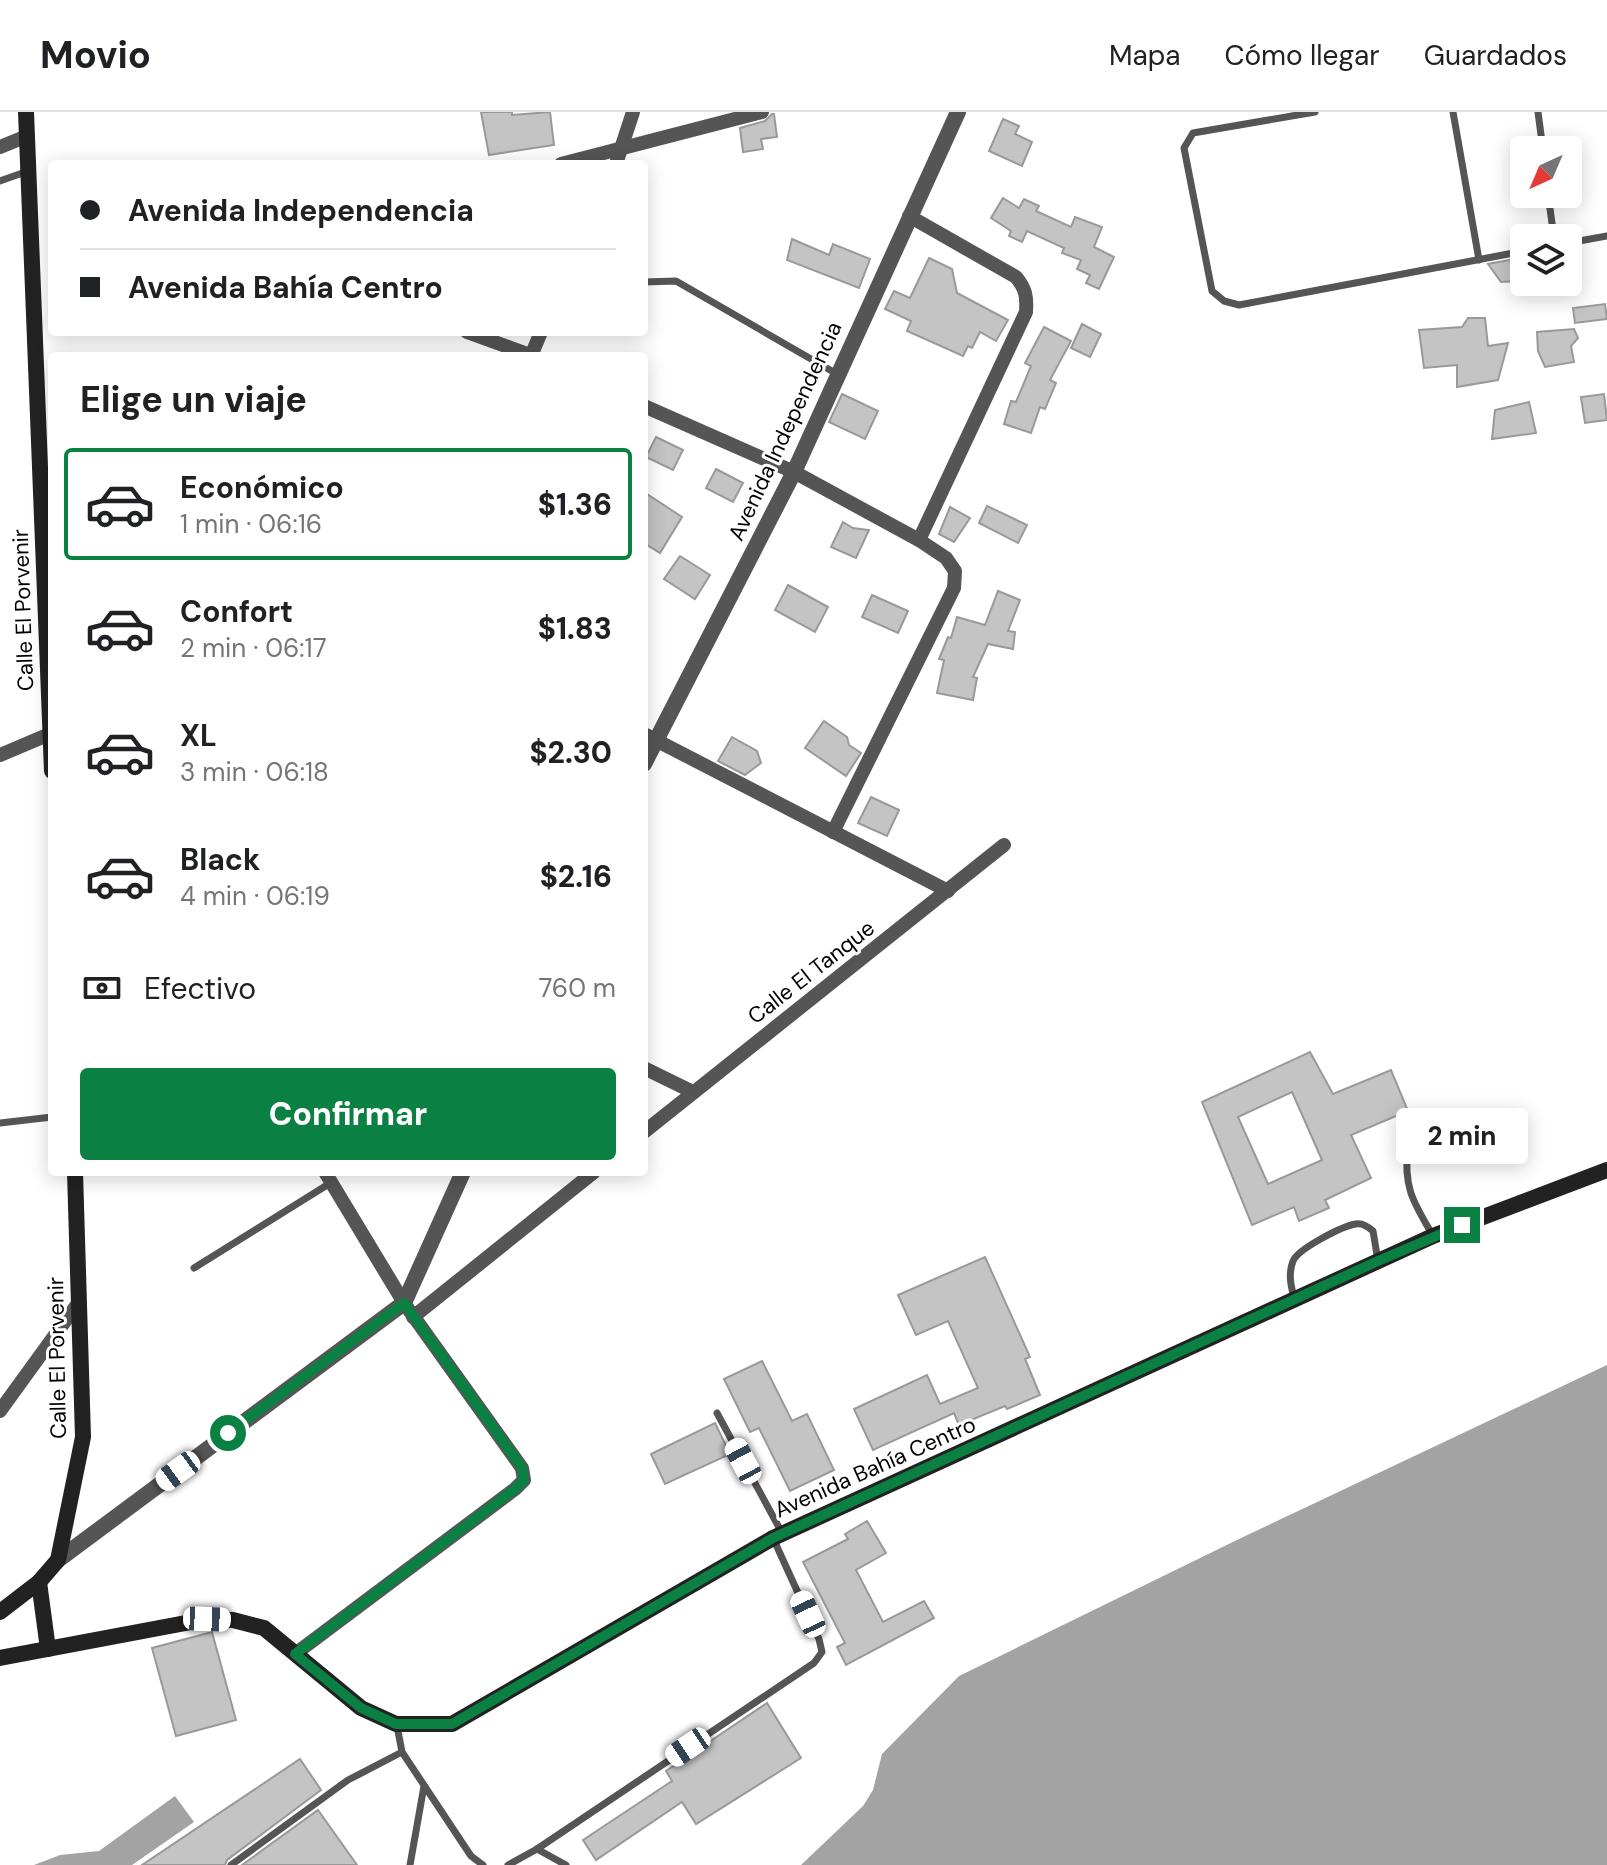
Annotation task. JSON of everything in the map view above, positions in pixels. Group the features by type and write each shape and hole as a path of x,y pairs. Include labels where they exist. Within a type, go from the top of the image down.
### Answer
{"main road":[{"name":"Calle El Porvenir","path":"26,112 48,582"},
{"name":"Avenida Bahía Centro","path":"0,1658 207,1619 233,1620 264,1628 361,1708 396,1724 452,1724 777,1536 1433,1236 1607,1170"},
{"name":"Calle El Porvenir","path":"0,1612 39,1582 58,1560 83,1437 75,1176"},
{"path":"39,1582 48,1649"}],"street":[{"path":"618,160 633,112"},
{"path":"576,160 762,112"},
{"name":"Avenida Independencia","path":"650,737 794,472 958,112"},
{"path":"0,147 27,136"},
{"path":"909,216 1016,277 1025,288 1027,302 1026,312 919,540"},
{"path":"478,336 521,352"},
{"path":"648,408 794,472 919,540 946,558 955,571 954,588 833,832"},
{"path":"0,755 48,734"},
{"path":"650,737 948,891"},
{"name":"Calle El Tanque","path":"648,1129 1004,845"},
{"path":"648,1070 693,1092"},
{"path":"409,1310 461,1176"},
{"path":"58,1560 409,1310 589,1176"},
{"path":"295,1654 524,1480 522,1468 409,1310 329,1177"},
{"path":"0,1411 79,1302"}],"lane":[{"path":"1315,112 1193,133 1184,148 1212,291 1224,301 1239,305 1510,254"},
{"path":"1453,112 1479,260"},
{"path":"1538,112 1541,136"},
{"path":"0,181 29,170"},
{"path":"1582,240 1607,236"},
{"path":"648,282 676,281 838,375"},
{"path":"0,1123 48,1117"},
{"path":"1408,1147 1405,1171 1409,1190 1433,1236"},
{"path":"194,1268 329,1177"},
{"path":"1295,1301 1290,1279 1293,1261 1301,1249 1356,1224 1366,1225 1373,1231 1378,1261"},
{"path":"508,1865 537,1849 814,1663 822,1652 777,1536 717,1413"},
{"path":"396,1724 402,1752 471,1856 483,1865"},
{"path":"231,1865 348,1780 402,1752"},
{"path":"410,1865 424,1786"},
{"path":"537,1849 566,1865"}],"shaded area":[{"path":"1607,1365 1607,1865 801,1865 863,1806 873,1790 882,1754 959,1676"},
{"path":"175,1796 194,1822 132,1865 34,1865 60,1855 99,1851"}],"building":[{"path":"481,112 512,112 512,115 550,112 554,145 489,155"},
{"path":"772,114 777,137 761,139 763,149 743,152 740,128 765,121"},
{"path":"1003,119 1019,126 1015,134 1032,142 1022,166 989,151"},
{"path":"1003,198 1019,208 1024,199 1039,206 1036,211 1071,227 1075,217 1102,227 1094,247 1114,257 1099,289 1086,283 1090,275 1077,269 1081,260 1062,253 1064,248 1027,231 1022,242 1009,236 1011,231 991,218"},
{"path":"792,239 829,255 833,244 870,259 859,288 787,260"},
{"path":"929,258 952,269 957,293 1008,320 996,341 980,332 972,348 968,346 963,356 907,331 911,321 885,309 894,291 910,298"},
{"path":"1510,260 1510,281 1501,282 1488,264"},
{"path":"1605,304 1607,319 1575,323 1573,308"},
{"path":"1468,318 1485,318 1488,346 1508,343 1498,380 1457,387 1457,365 1424,368 1419,330 1462,327"},
{"path":"1082,324 1101,334 1090,357 1071,348"},
{"path":"1044,327 1071,341 1050,380 1056,383 1045,409 1040,407 1031,433 1004,424 1011,401 1016,402 1031,366 1025,363"},
{"path":"1574,329 1578,338 1571,346 1574,362 1545,367 1538,351 1537,332"},
{"path":"842,394 878,411 865,439 829,422"},
{"path":"1604,394 1607,420 1585,423 1581,397"},
{"path":"1529,402 1536,433 1492,439 1495,410"},
{"path":"656,437 683,450 673,470 648,458"},
{"path":"716,469 743,483 733,502 706,488"},
{"path":"648,495 682,517 660,553 648,546"},
{"path":"987,506 1027,525 1018,543 979,523"},
{"path":"950,507 970,518 954,542 939,534"},
{"path":"843,522 853,528 869,530 856,558 831,547"},
{"path":"680,556 710,575 695,599 664,579"},
{"path":"788,585 828,607 815,632 775,610"},
{"path":"998,591 1020,600 1008,631 1015,632 1013,649 988,644 973,677 977,678 973,700 937,693 944,660 939,659 948,637 951,638 957,617 985,625"},
{"path":"872,595 908,611 898,633 862,617"},
{"path":"824,721 847,737 849,745 861,753 846,776 805,748"},
{"path":"732,737 757,751 761,763 745,775 718,761"},
{"path":"871,797 899,810 887,836 858,823"},
{"path":"1310,1052 1333,1094 1391,1070 1408,1111 1351,1135 1371,1178 1325,1200 1329,1208 1299,1221 1294,1207 1252,1225 1202,1102","holes":["1292,1092 1322,1160 1268,1184 1238,1117"]},
{"path":"985,1257 1030,1357 1025,1359 1040,1395 959,1425 954,1413 873,1450 854,1409 927,1375 940,1404 978,1388 948,1321 916,1335 898,1295"},
{"path":"762,1361 792,1421 807,1414 834,1470 790,1491 759,1428 750,1432 724,1379"},
{"path":"715,1423 730,1454 665,1484 651,1454"},
{"path":"867,1521 886,1553 856,1570 883,1622 924,1601 934,1618 846,1665 837,1647 845,1643 803,1562 848,1539 845,1534"},
{"path":"212,1632 236,1720 176,1736 152,1648"},
{"path":"767,1703 801,1758 696,1824 682,1802 596,1860 583,1840 672,1781 666,1771"},
{"path":"300,1759 321,1790 227,1860 225,1865 142,1865"},
{"path":"318,1810 357,1865 242,1865"}],"route":[{"path":"228,1433 404,1303 522,1468 524,1480 295,1654 361,1708 396,1724 452,1724 773,1538 1462,1225"}]}
